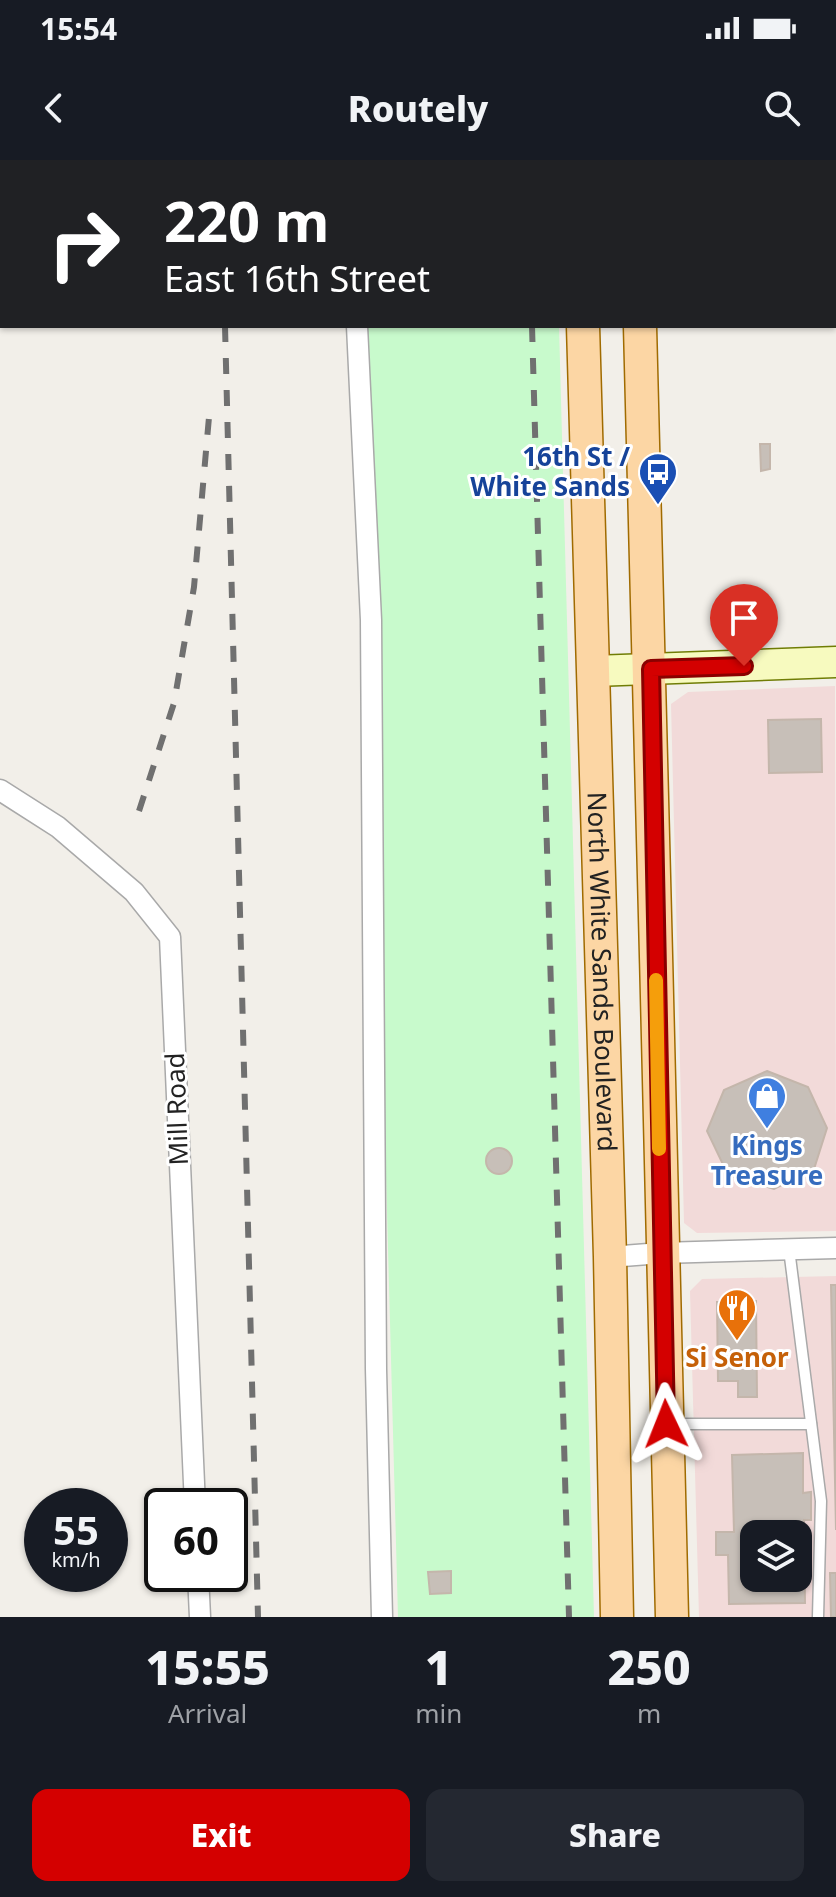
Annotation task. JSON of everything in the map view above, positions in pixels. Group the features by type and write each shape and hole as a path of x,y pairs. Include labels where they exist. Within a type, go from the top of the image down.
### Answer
{"main road":[{"name":"North White Sands Boulevard","path":"583,328 610,1257 617,1617"},
{"name":"North White Sands Boulevard","path":"640,328 651,669 661,1253 672,1617"}],"street":[{"path":"357,328 371,620 375,1353 382,1617"},
{"path":"594,671 836,662"},
{"name":"Mill Road","path":"0,790 58,827 134,892 170,937 194,1488"},
{"path":"610,1257 836,1248"},
{"path":"199,1592 200,1617"}],"lane":[{"path":"789,1249 821,1501 818,1617"},
{"path":"666,1424 811,1424"}],"shaded area":[{"path":"835,686 836,1231 697,1233 684,1223 671,704 688,692"},
{"path":"836,1276 836,1617 699,1617 690,1291 702,1279"}],"green space":[{"path":"363,328 559,328 594,1617 398,1617"}],"building":[{"path":"760,444 770,444 770,469 761,471"},
{"path":"821,719 822,772 769,773 768,720"},
{"name":"Kings Treasure","path":"767,1071 808,1087 827,1128 814,1169 774,1189 728,1175 707,1131 724,1090"},
{"path":"499,1148 508,1152 512,1161 508,1170 499,1174 490,1170 486,1161 490,1152"},
{"path":"831,1285 836,1285 836,1530"},
{"name":"Si Senor","path":"756,1301 757,1397 738,1397 738,1381 718,1381 717,1302"},
{"path":"803,1453 803,1493 811,1492 811,1520 740,1520 740,1592 805,1592 805,1603 729,1604 728,1555 716,1555 716,1532 734,1532 732,1455"},
{"path":"451,1571 451,1593 430,1594 428,1572"},
{"path":"830,1573 836,1573 836,1617 831,1617"}],"railway":[{"path":"225,328 258,1617"},
{"path":"532,328 569,1617"},
{"path":"139,811 174,703 194,587 209,417"}],"slow traffic":[{"path":"656,980 659,1149"}],"place":[{"name":"16th St / White Sands","path":"658,506"},
{"name":"Kings Treasure","path":"767,1130"},
{"name":"Si Senor","path":"737,1342"}],"route":[{"path":"666,1424 651,669 744,666"}]}
